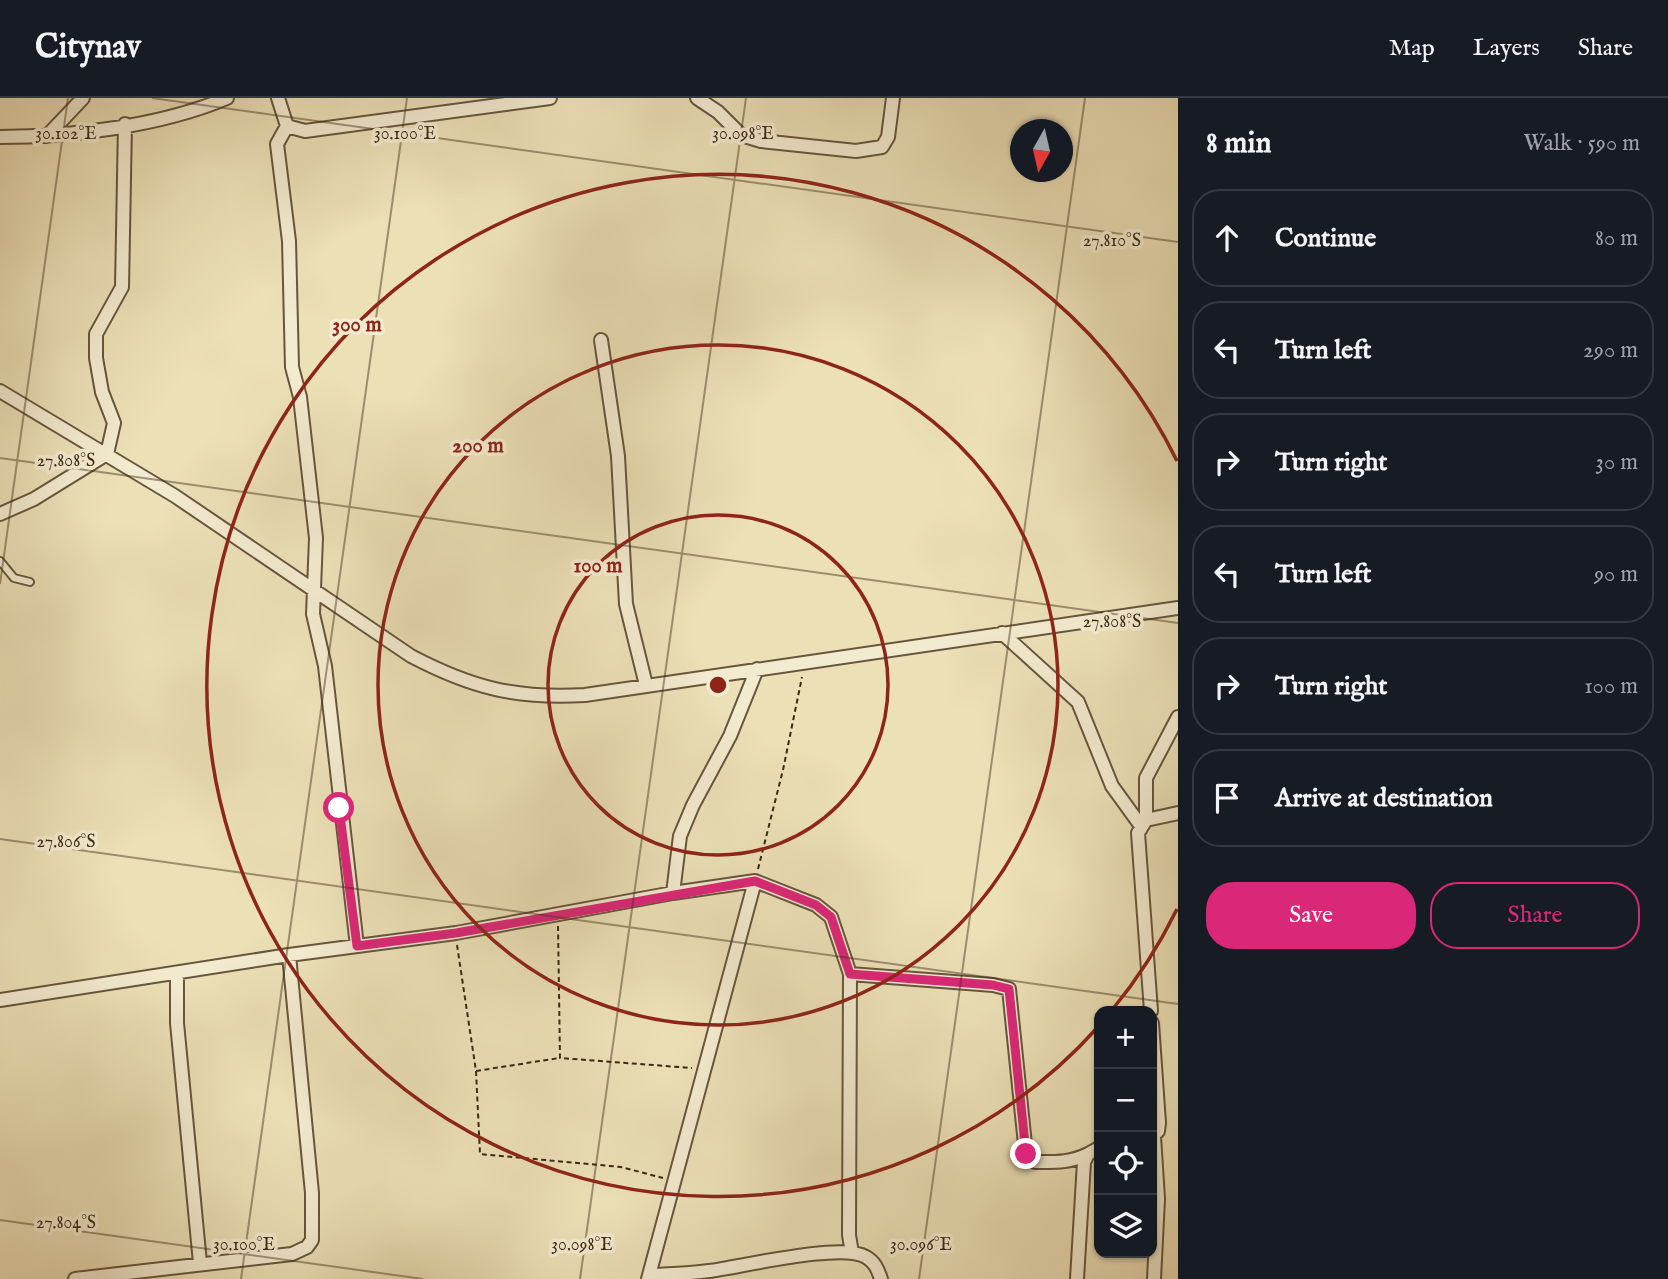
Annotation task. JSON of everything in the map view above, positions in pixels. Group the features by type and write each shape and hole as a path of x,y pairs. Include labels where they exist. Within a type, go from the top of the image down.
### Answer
{"street":[{"path":"47,136 83,98"},
{"path":"0,137 84,133 195,111 227,98"},
{"path":"278,98 287,126 277,144 289,241 292,367 300,397 316,538 313,614 326,676 357,946"},
{"path":"287,126 304,131 550,98"},
{"path":"697,98 748,138 856,150 882,147 888,137 893,98"},
{"path":"0,514 64,482 107,454 114,423 102,392 96,358 96,334 122,286 121,210 125,124"},
{"path":"601,340 618,456 626,604 646,685"},
{"path":"0,391 107,454 411,656 447,675 490,690 539,697 584,695 1178,608"},
{"path":"1002,633 1078,702 1112,786 1144,823"},
{"path":"673,893 680,836 693,805 730,736 757,669"},
{"path":"1151,1006 1137,844 1144,823 1146,778 1178,717"},
{"path":"1144,823 1178,813"},
{"path":"755,881 649,1277 798,1257 852,1253 865,1256 876,1265 881,1279"},
{"path":"0,1000 289,955 456,933 673,893 755,881 816,905 831,917 850,974 849,1235 852,1253"},
{"path":"75,1279 292,1254 307,1247 312,1240 312,1193 289,955"},
{"path":"177,974 177,1023 200,1263"},
{"path":"850,974 993,985 1009,989 1026,1154 1035,1161 1054,1162 1073,1161 1094,1151"},
{"path":"1155,1069 1159,1123 1155,1132"},
{"path":"1077,1279 1083,1170 1094,1151"},
{"path":"1154,1279 1157,1187"}],"lane":[{"path":"0,561 14,578 30,582"}],"path":[{"path":"755,881 783,770 805,662"},
{"path":"558,914 560,1058"},
{"path":"456,933 476,1071 480,1154 621,1167 674,1181"},
{"path":"476,1071 560,1058 706,1069"}],"route":[{"path":"339,808 357,946 456,933 673,893 755,881 816,905 831,917 850,974 993,985 1009,989 1026,1154"}]}
